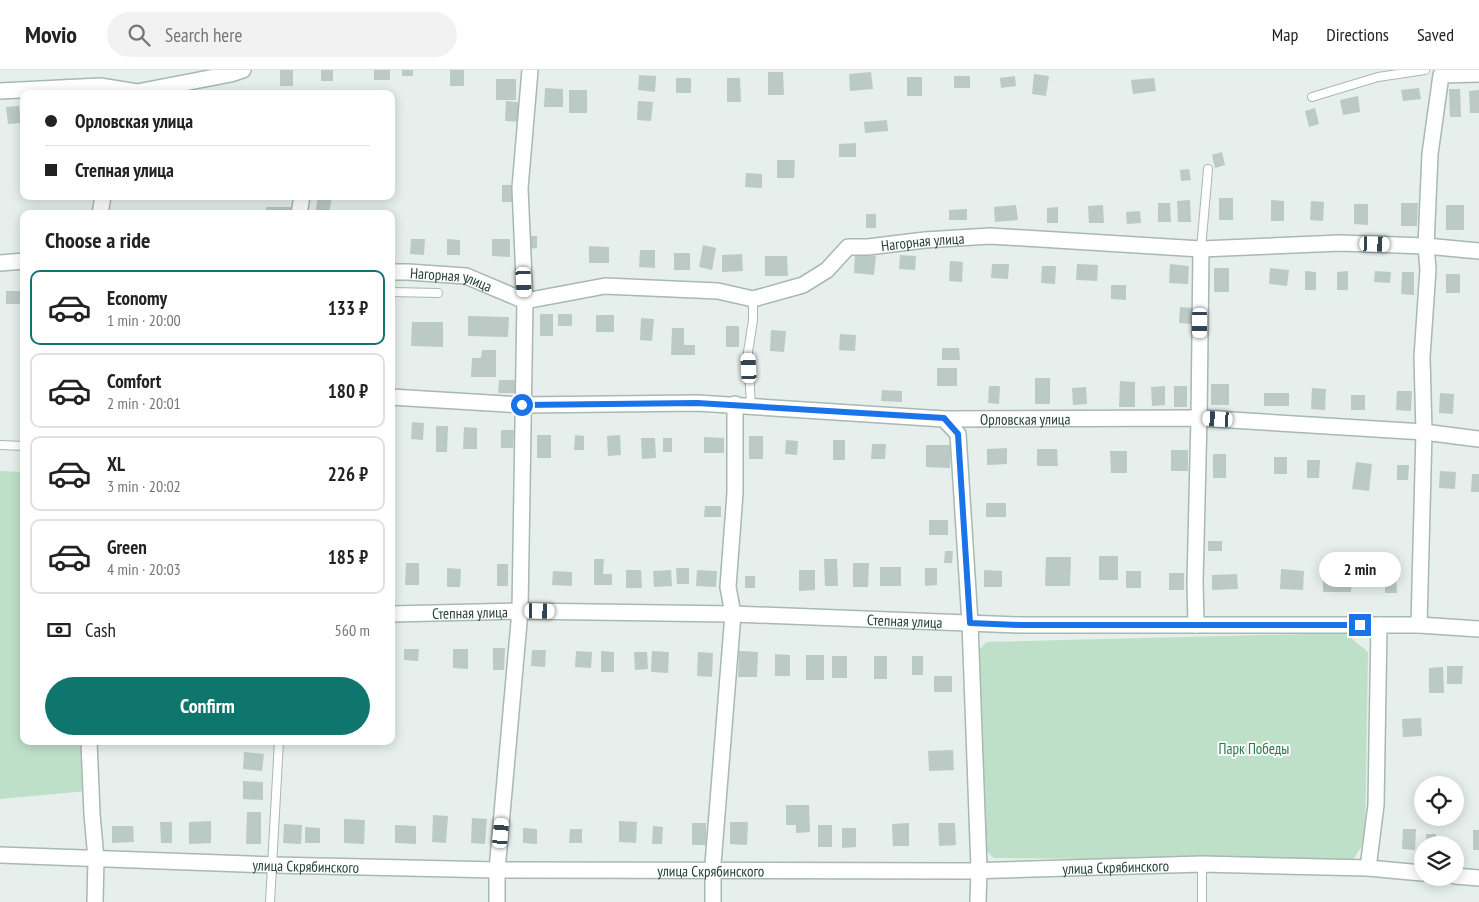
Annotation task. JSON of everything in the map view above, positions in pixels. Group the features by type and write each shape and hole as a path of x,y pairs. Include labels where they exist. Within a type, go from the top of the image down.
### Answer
{"street":[{"path":"151,90 244,70"},
{"path":"497,902 498,870 520,611 525,301 520,188 530,70"},
{"path":"1419,624 1424,432 1422,357 1428,269 1426,246 1430,154 1439,72 1479,74"},
{"path":"0,91 100,86 121,90"},
{"name":"Нагорная улица","path":"395,272 466,276 525,301 605,286 718,291 753,299 802,285 827,270 848,247 868,248 925,240 990,236 1201,249 1340,243 1426,246 1479,251"},
{"path":"1196,625 1195,582 1201,249"},
{"path":"0,263 20,261"},
{"name":"Орловская улица","path":"395,397 522,405 735,404 944,418 1199,418 1424,432 1479,438"},
{"path":"713,902 713,870 733,614 728,587 734,493 735,404"},
{"path":"944,418 958,434 970,623 979,869 978,902"},
{"name":"Степная улица","path":"395,614 520,611 733,614 1021,625 1419,624 1479,629"},
{"path":"1368,868 1376,805 1379,625"},
{"path":"89,745 96,859 95,902"},
{"name":"улица Скрябинского","path":"0,855 273,865 498,870 969,871 979,869 1202,864 1368,868 1414,872"},
{"path":"1464,877 1479,878"}],"lane":[{"path":"1312,97 1378,77 1426,70"},
{"path":"1201,249 1208,170"},
{"path":"395,292 438,293"},
{"path":"751,406 748,352 753,320 753,299"},
{"path":"0,445 20,446"},
{"path":"270,902 279,745"},
{"path":"1202,864 1202,902"}],"green space":[{"path":"0,471 20,472 20,745 81,745 87,791 0,799"},
{"name":"Парк Победы","path":"1345,633 1368,652 1365,841 1352,861 994,858 981,846 974,654 987,642"}],"building":[{"path":"280,70 293,70 293,86 280,86"},
{"path":"321,70 333,70 333,81 321,81"},
{"path":"374,70 390,70 390,80 374,80"},
{"path":"402,70 413,70 413,76 402,76"},
{"path":"450,70 464,70 464,86 450,86"},
{"path":"768,72 783,72 784,95 768,95"},
{"path":"871,72 873,89 850,91 849,74"},
{"path":"1034,74 1049,76 1046,96 1032,94"},
{"path":"639,75 656,76 655,92 638,90"},
{"path":"954,76 970,76 970,88 954,88"},
{"path":"1015,76 1016,86 1001,88 1000,78"},
{"path":"907,77 922,77 922,96 907,96"},
{"path":"676,78 691,78 691,93 676,93"},
{"path":"727,78 740,78 741,102 727,102"},
{"path":"1154,78 1156,91 1133,94 1131,80"},
{"path":"496,79 516,79 516,100 496,100"},
{"path":"545,88 563,89 563,107 544,107"},
{"path":"1419,88 1421,99 1403,101 1401,90"},
{"path":"1449,89 1460,89 1461,117 1450,117"},
{"path":"569,90 587,90 587,113 569,113"},
{"path":"1479,90 1479,113 1470,113 1469,91"},
{"path":"1358,96 1360,112 1343,115 1340,100"},
{"path":"506,101 526,103 525,122 505,121"},
{"path":"638,101 653,102 651,121 637,120"},
{"path":"19,106 20,123 8,124 6,107"},
{"path":"1315,108 1319,124 1309,127 1305,111"},
{"path":"887,120 888,131 865,133 864,122"},
{"path":"856,143 856,157 839,157 839,144"},
{"path":"1222,152 1225,165 1215,168 1212,155"},
{"path":"777,160 795,160 794,178 777,178"},
{"path":"1189,169 1191,180 1181,181 1180,170"},
{"path":"746,173 762,174 762,188 745,187"},
{"path":"502,185 514,185 514,202 502,202"},
{"path":"1219,198 1233,198 1233,220 1219,220"},
{"path":"317,200 331,200 330,210 316,210"},
{"path":"1190,200 1191,222 1178,222 1177,201"},
{"path":"1271,200 1284,201 1284,221 1271,221"},
{"path":"1311,201 1324,202 1323,221 1310,220"},
{"path":"1158,203 1170,203 1171,222 1158,222"},
{"path":"1401,203 1418,203 1417,226 1401,226"},
{"path":"1354,204 1368,204 1368,225 1354,224"},
{"path":"1016,205 1018,220 995,222 994,207"},
{"path":"1103,205 1104,223 1089,223 1088,206"},
{"path":"1446,205 1464,205 1464,230 1446,230"},
{"path":"266,207 291,207 291,210 266,210"},
{"path":"1058,207 1058,223 1047,223 1047,208"},
{"path":"967,209 967,220 949,220 949,210"},
{"path":"1140,211 1141,223 1127,224 1126,212"},
{"path":"866,214 876,214 876,228 866,228"},
{"path":"528,236 537,236 537,248 529,249"},
{"path":"411,239 425,239 424,255 410,254"},
{"path":"447,239 460,240 460,255 447,255"},
{"path":"492,239 510,239 510,257 492,256"},
{"path":"703,245 716,248 712,270 699,267"},
{"path":"589,246 609,247 609,263 589,263"},
{"path":"640,250 655,250 655,268 639,267"},
{"path":"674,253 690,253 690,270 674,270"},
{"path":"742,254 743,271 722,272 722,255"},
{"path":"855,255 876,256 874,275 854,273"},
{"path":"900,255 916,256 915,270 899,269"},
{"path":"765,256 787,256 788,276 765,276"},
{"path":"950,261 963,262 962,282 949,281"},
{"path":"992,264 1009,264 1008,279 991,278"},
{"path":"1077,264 1098,265 1097,281 1076,280"},
{"path":"1170,264 1189,266 1188,284 1169,283"},
{"path":"1042,266 1056,266 1055,284 1041,283"},
{"path":"1214,268 1229,268 1229,292 1214,292"},
{"path":"1270,268 1289,270 1287,286 1269,284"},
{"path":"1305,271 1316,272 1316,290 1305,290"},
{"path":"1348,271 1348,290 1337,290 1337,272"},
{"path":"1375,271 1391,272 1390,283 1374,282"},
{"path":"1402,272 1414,272 1414,295 1401,294"},
{"path":"1446,274 1460,274 1460,293 1446,293"},
{"path":"1111,285 1126,285 1126,300 1111,299"},
{"path":"6,291 20,291 20,304 6,304"},
{"path":"1180,307 1194,308 1193,324 1179,323"},
{"path":"540,314 553,314 553,336 540,336"},
{"path":"558,314 572,314 572,326 558,326"},
{"path":"596,315 614,315 614,332 596,332"},
{"path":"468,316 509,317 508,337 468,336"},
{"path":"641,318 654,319 652,341 640,340"},
{"path":"412,322 443,322 443,347 411,346"},
{"path":"726,326 739,326 739,347 726,347"},
{"path":"672,328 684,328 684,345 695,345 695,355 671,355"},
{"path":"771,330 786,331 784,352 770,351"},
{"path":"840,334 856,335 855,351 839,350"},
{"path":"942,348 959,348 960,360 942,360"},
{"path":"482,350 496,350 496,377 471,377 472,358 481,358"},
{"path":"937,368 957,368 957,386 937,386"},
{"path":"1035,378 1050,378 1050,404 1035,404"},
{"path":"499,380 515,380 515,393 498,393"},
{"path":"1120,381 1135,382 1135,407 1119,407"},
{"path":"1211,384 1229,384 1229,405 1211,405"},
{"path":"989,386 1000,386 999,404 988,403"},
{"path":"1165,386 1165,405 1152,406 1151,387"},
{"path":"1174,386 1187,386 1187,407 1174,407"},
{"path":"1086,387 1087,404 1073,405 1072,388"},
{"path":"1312,388 1326,389 1325,410 1311,409"},
{"path":"882,390 902,391 902,402 881,401"},
{"path":"1397,391 1412,391 1411,411 1396,410"},
{"path":"1264,393 1289,393 1289,406 1264,406"},
{"path":"1440,393 1454,394 1453,414 1439,413"},
{"path":"1351,395 1365,395 1365,410 1351,410"},
{"path":"412,422 424,423 423,440 411,439"},
{"path":"436,426 448,426 447,452 436,452"},
{"path":"464,427 477,428 477,449 463,449"},
{"path":"501,430 514,430 513,448 501,448"},
{"path":"537,435 551,435 551,458 537,458"},
{"path":"575,435 584,436 584,450 574,450"},
{"path":"620,435 621,455 608,456 607,436"},
{"path":"749,436 763,436 763,459 749,459"},
{"path":"704,437 724,438 724,453 704,453"},
{"path":"641,438 655,438 656,458 642,459"},
{"path":"663,438 672,438 672,452 663,452"},
{"path":"786,440 798,441 797,455 785,454"},
{"path":"833,440 845,440 845,460 833,460"},
{"path":"872,444 886,444 885,459 871,459"},
{"path":"926,445 951,445 950,468 926,467"},
{"path":"1007,448 1007,464 987,465 987,449"},
{"path":"1037,449 1057,449 1058,466 1037,466"},
{"path":"1171,450 1188,450 1188,471 1171,471"},
{"path":"1110,451 1127,451 1127,473 1111,473"},
{"path":"1213,454 1226,454 1226,478 1213,478"},
{"path":"1274,457 1287,457 1287,474 1274,474"},
{"path":"1307,460 1320,460 1319,478 1307,478"},
{"path":"1356,462 1372,464 1369,491 1352,489"},
{"path":"1397,465 1409,465 1408,480 1397,480"},
{"path":"1440,471 1456,472 1455,489 1439,488"},
{"path":"1472,474 1479,474 1479,492 1471,492"},
{"path":"986,503 1006,503 1006,517 986,517"},
{"path":"705,506 721,506 721,517 704,517"},
{"path":"929,520 948,520 948,535 929,535"},
{"path":"1208,541 1222,541 1222,551 1208,551"},
{"path":"945,551 953,551 952,563 944,563"},
{"path":"1099,556 1118,556 1118,580 1099,580"},
{"path":"1046,557 1071,557 1070,586 1045,586"},
{"path":"594,559 604,559 603,574 612,574 612,585 594,585"},
{"path":"824,559 837,559 838,586 825,586"},
{"path":"406,563 419,563 419,585 405,585"},
{"path":"853,563 869,563 868,587 853,587"},
{"path":"497,564 508,564 508,586 497,586"},
{"path":"880,567 901,567 901,586 880,586"},
{"path":"447,568 461,569 460,587 447,587"},
{"path":"676,568 689,568 689,584 677,584"},
{"path":"925,568 937,568 937,585 925,586"},
{"path":"1281,569 1304,571 1303,590 1280,589"},
{"path":"626,570 641,570 642,588 626,588"},
{"path":"671,570 672,586 654,587 653,571"},
{"path":"697,570 717,571 716,587 696,586"},
{"path":"799,570 815,570 815,590 799,591"},
{"path":"984,570 1002,571 1002,587 984,587"},
{"path":"553,571 572,572 572,586 552,585"},
{"path":"1126,571 1141,571 1141,588 1126,588"},
{"path":"1169,573 1184,573 1184,590 1169,590"},
{"path":"1385,573 1396,573 1397,593 1385,593"},
{"path":"1237,574 1238,589 1212,590 1212,575"},
{"path":"1323,574 1352,574 1351,592 1323,592"},
{"path":"745,576 755,576 755,588 745,588"},
{"path":"493,648 505,648 504,670 493,670"},
{"path":"404,649 419,649 418,661 404,660"},
{"path":"453,649 468,649 468,669 453,668"},
{"path":"532,650 546,650 545,667 531,666"},
{"path":"576,651 592,652 591,668 575,667"},
{"path":"601,651 614,652 614,672 601,672"},
{"path":"652,651 669,652 668,673 651,672"},
{"path":"739,651 758,652 757,677 738,677"},
{"path":"634,652 647,652 648,669 635,670"},
{"path":"698,652 713,653 712,677 697,676"},
{"path":"775,654 790,655 790,676 775,676"},
{"path":"806,655 824,655 824,680 806,680"},
{"path":"832,656 847,656 847,678 832,678"},
{"path":"874,656 887,656 887,679 874,679"},
{"path":"912,656 923,656 923,675 912,675"},
{"path":"1447,666 1463,666 1462,684 1447,684"},
{"path":"1443,667 1444,693 1429,693 1429,668"},
{"path":"934,676 952,676 952,692 934,692"},
{"path":"1421,718 1422,736 1403,737 1402,719"},
{"path":"953,750 954,770 929,771 928,751"},
{"path":"244,752 264,754 262,771 243,769"},
{"path":"243,781 263,782 263,800 243,799"},
{"path":"786,805 809,805 810,832 796,833 796,825 786,825"},
{"path":"247,812 261,812 261,844 246,844"},
{"path":"433,815 448,816 446,843 432,842"},
{"path":"472,818 487,819 485,844 471,843"},
{"path":"344,819 365,820 364,844 344,843"},
{"path":"211,821 211,843 189,844 189,822"},
{"path":"619,821 637,822 636,843 619,842"},
{"path":"160,822 172,822 172,843 161,843"},
{"path":"730,822 748,822 747,845 730,844"},
{"path":"692,823 706,823 706,845 692,845"},
{"path":"909,823 909,846 893,846 892,824"},
{"path":"938,823 955,823 956,845 939,846"},
{"path":"284,824 302,825 301,844 283,843"},
{"path":"395,825 416,826 416,844 395,843"},
{"path":"818,825 832,825 832,847 818,847"},
{"path":"112,826 133,826 134,842 112,843"},
{"path":"653,826 663,827 662,844 652,844"},
{"path":"305,827 320,828 320,843 305,843"},
{"path":"523,828 537,829 537,844 523,843"},
{"path":"842,828 856,828 856,847 842,848"},
{"path":"570,829 582,829 582,843 569,843"},
{"path":"1403,829 1416,829 1414,850 1402,849"},
{"path":"1473,830 1479,830 1479,850 1473,850"},
{"path":"1426,834 1436,834 1436,836 1426,836"}],"route":[{"path":"522,405 735,404 944,418 958,434 970,623 1021,625 1360,625"}]}
